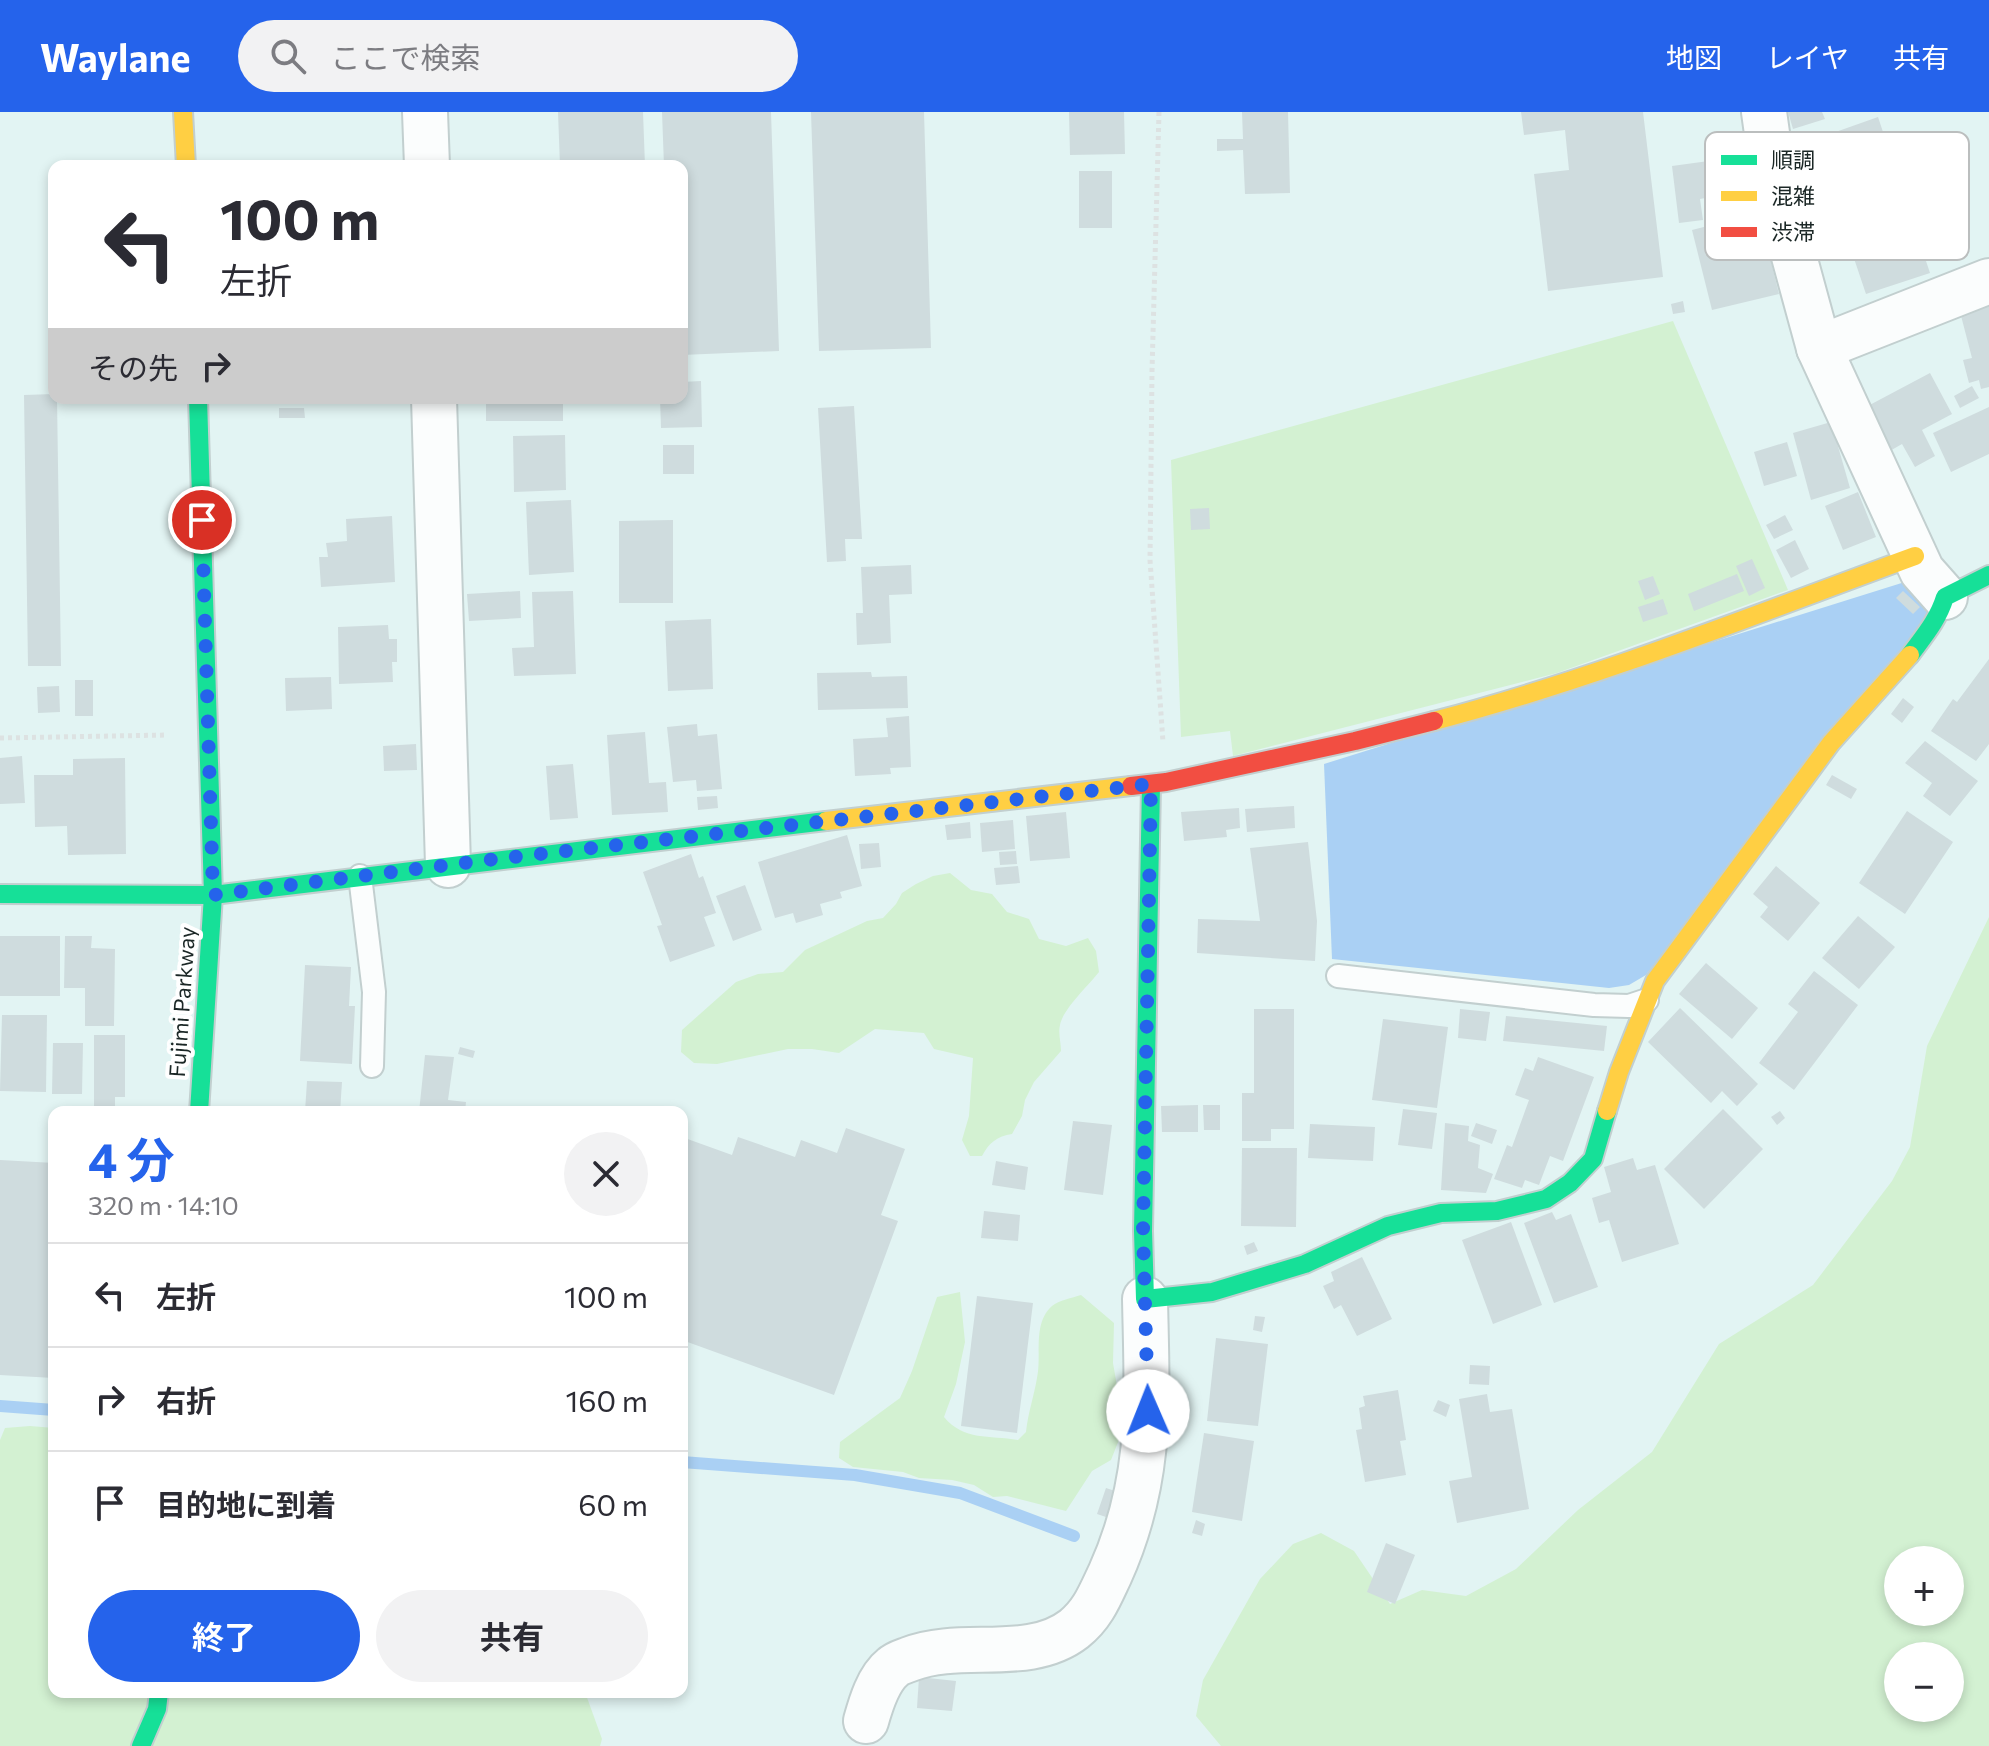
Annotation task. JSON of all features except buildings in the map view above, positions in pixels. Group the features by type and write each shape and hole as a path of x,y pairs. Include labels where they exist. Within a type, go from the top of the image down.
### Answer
{"street":[{"path":"183,112 186,160"},
{"path":"425,112 427,160"},
{"path":"1764,112 1767,132"},
{"path":"1795,260 1819,348 1915,556 1931,584 1945,597"},
{"path":"1819,348 1989,281"},
{"name":"Fujimi Parkway","path":"198,404 213,895 199,1106"},
{"path":"434,404 448,865"},
{"path":"0,894 213,895 1158,783 1355,741 1502,703 1594,673 1915,556"},
{"path":"1145,1299 1212,1292 1261,1279 1305,1264 1388,1226 1441,1213 1497,1211 1546,1199 1570,1183 1593,1159 1619,1072 1655,981 1831,743 1931,628 1945,597 1989,575"},
{"path":"866,1721 873,1696 893,1666 927,1652 1050,1643 1074,1630 1093,1611 1118,1555 1142,1478 1148,1411 1143,1231 1158,783"},
{"path":"141,1746 157,1709 158,1698"}],"lane":[{"path":"360,876 374,992 372,1066"},
{"path":"1338,976 1594,1005 1629,1006 1647,1000"}],"path":[{"path":"1158,783 1150,560 1159,112"},
{"path":"0,738 208,734"}],"green space":[{"path":"1673,321 1788,590 1557,673 1233,756 1230,731 1181,737 1171,460"},
{"path":"950,873 971,890 992,894 1007,912 1029,919 1039,939 1066,946 1088,938 1096,951 1099,972 1062,1019 1059,1031 1061,1051 1034,1082 1012,1134 994,1141 982,1156 970,1156 962,1140 969,1116 973,1058 934,1049 924,1033 875,1029 839,1053 788,1049 717,1064 694,1063 681,1052 682,1030 736,982 758,974 783,972 805,950 867,921 883,918 902,893 916,884"},
{"path":"1989,917 1989,1746 1221,1746 1196,1716 1203,1680 1260,1579 1293,1544 1321,1533 1354,1551 1390,1604 1422,1590 1466,1596 1516,1569 1578,1510 1652,1452 1719,1344 1813,1285 1892,1181 1910,1147 1927,1046"},
{"path":"960,1292 965,1342 956,1384 944,1417 960,1430 978,1436 1018,1440 1026,1432 1038,1369 1040,1331 1052,1306 1081,1295 1114,1323 1113,1363 1124,1427 1111,1460 1092,1471 1066,1511 1007,1496 993,1497 974,1485 952,1480 853,1467 839,1458 840,1442 900,1398 937,1297"},
{"path":"5,1428 48,1428 48,1698 587,1698 602,1739 600,1746 0,1746 0,1440"}],"water":[{"path":"1908,581 1930,613 1646,975 1629,985 1609,988 1332,959 1324,764"}],"waterway":[{"path":"0,1406 48,1410"},
{"path":"688,1462 855,1475 960,1493 1074,1536"}],"traffic: fast":[{"path":"198,404 213,895 199,1106"},
{"path":"1910,655 1935,620 1945,597 1989,575"},
{"path":"1151,784 1143,1231 1145,1299 1212,1292 1305,1264 1388,1226 1441,1213 1497,1211 1546,1199 1570,1183 1593,1159 1607,1111"},
{"path":"0,894 213,895 826,821"},
{"path":"141,1746 157,1709 158,1698"}],"traffic: slow":[{"path":"183,112 186,160"},
{"path":"1434,721 1616,665 1915,556"},
{"path":"1607,1111 1655,981 1831,743 1910,655"},
{"path":"826,821 1131,786"}],"traffic: jam":[{"path":"1131,786 1166,782 1434,721"}],"route":[{"path":"202,520 213,895 479,861 1151,784 1143,1231 1148,1411"}]}
